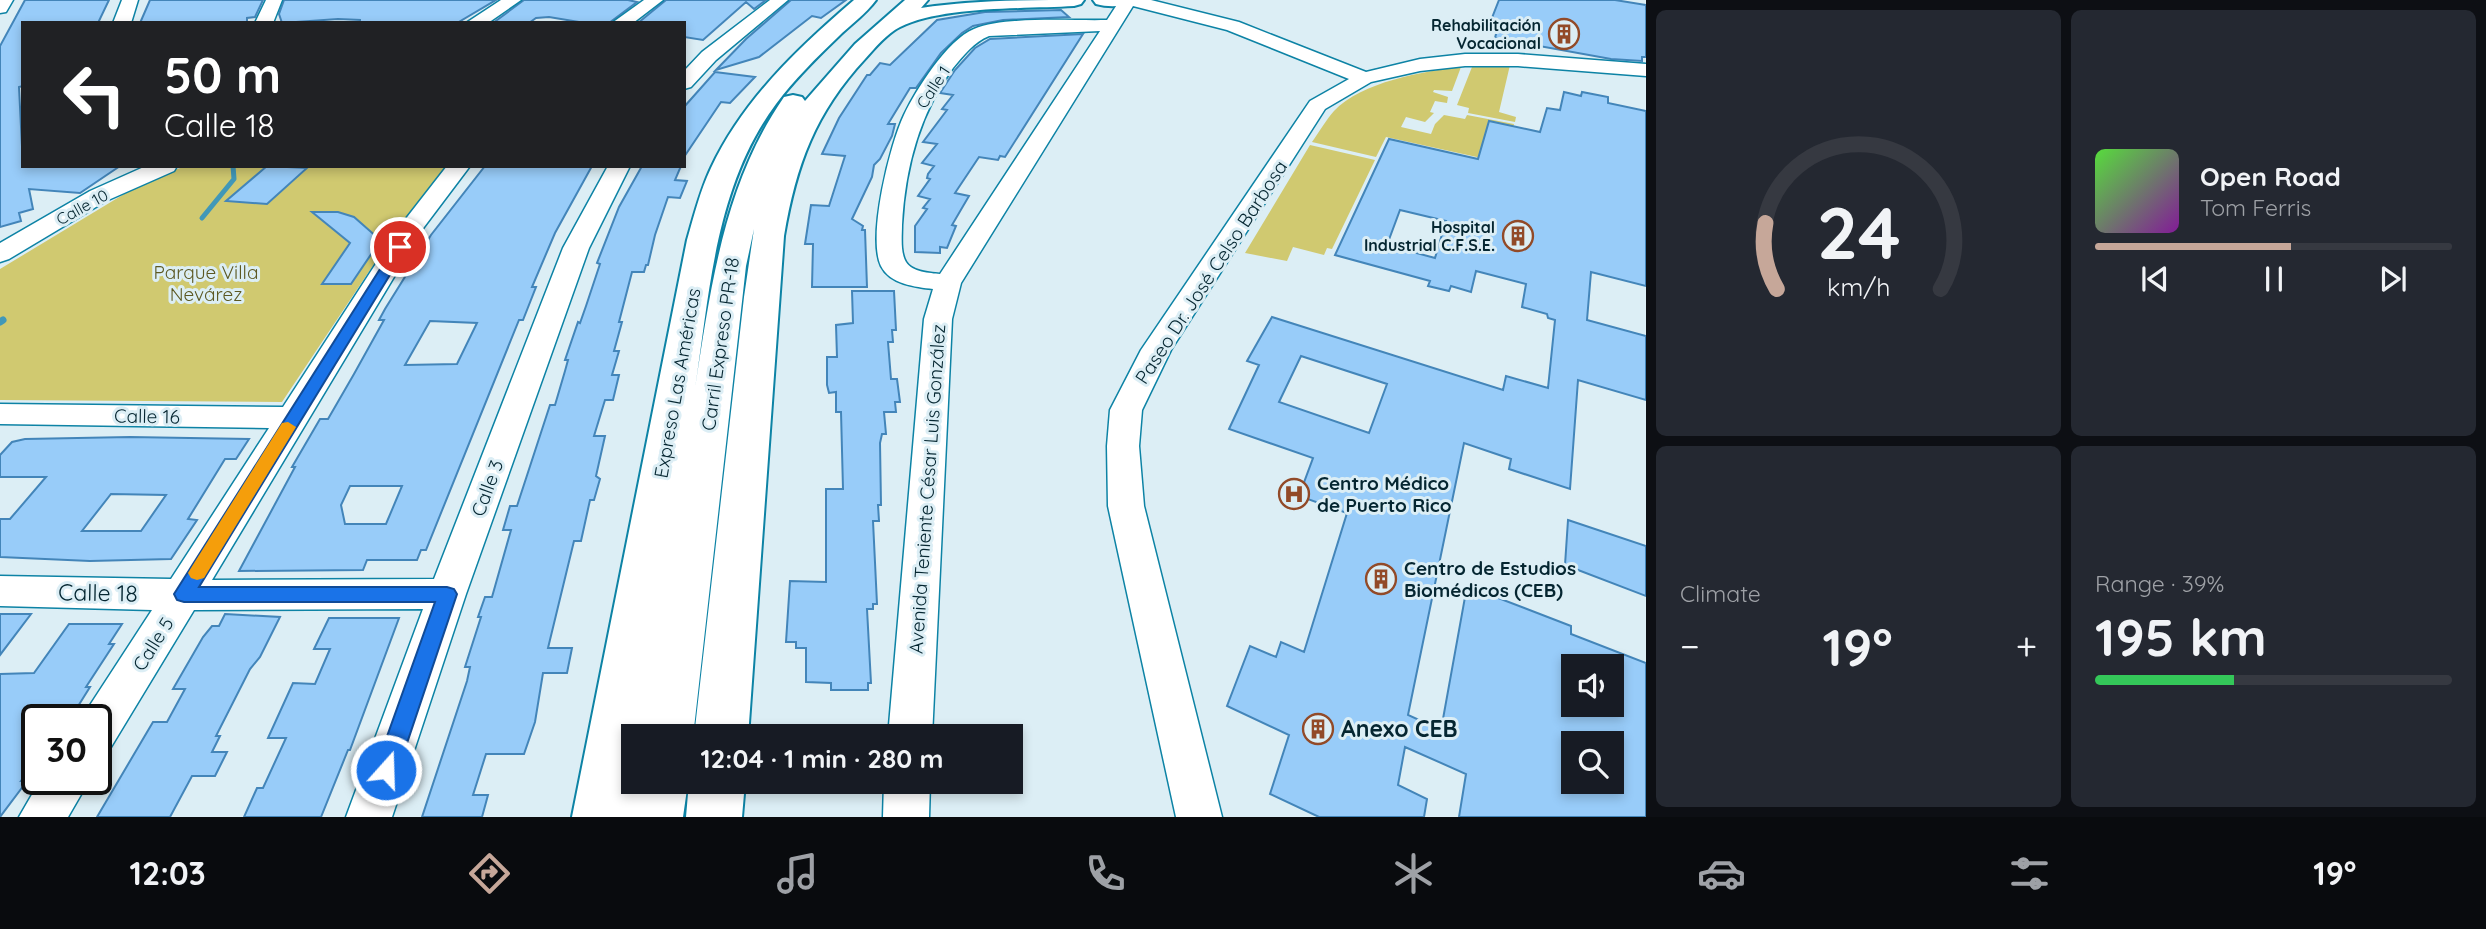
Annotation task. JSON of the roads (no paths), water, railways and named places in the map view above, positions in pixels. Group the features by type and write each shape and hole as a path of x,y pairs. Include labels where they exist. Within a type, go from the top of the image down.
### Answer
{"highway":[{"path":"722,724 765,264 782,178 792,147 810,114 890,6 946,8 1074,0"},
{"name":"Carril Expreso PR-18","path":"668,724 730,266 741,219 756,171 786,111 811,75 834,50 890,6"},
{"name":"Expreso Las Américas","path":"600,817 702,240 713,199 737,146 772,92 890,6"},
{"path":"655,817 658,794"},
{"path":"714,817 716,794"}],"street":[{"path":"0,8 5,0"},
{"path":"123,21 130,0"},
{"path":"265,21 275,0"},
{"path":"478,21 513,0"},
{"path":"624,21 655,0"},
{"path":"686,81 709,56 780,0"},
{"path":"1130,0 1233,26 1364,78"},
{"name":"Avenida Teniente César Luis González","path":"911,724 938,319 948,284 1112,8 1130,0"},
{"name":"Calle 1","path":"948,284 922,280 897,269 889,258 892,195 913,117 959,47 981,32 1112,8"},
{"name":"Paseo Dr. José Celso Barbosa","path":"1199,817 1126,506 1123,446 1126,410 1156,350 1317,105 1364,78 1420,65 1465,60 1518,60 1646,70"},
{"name":"Calle 10","path":"0,254 98,197 135,172 156,168"},
{"name":"Calle 5","path":"112,708 414,225 457,168"},
{"name":"Calle 3","path":"369,817 447,594 576,248 618,168"},
{"name":"Calle 16","path":"0,414 293,418"},
{"name":"Calle 18","path":"0,591 447,594"},
{"path":"906,817 907,794"},
{"path":"42,817 56,795"}],"waterway":[{"path":"202,218 234,179 233,168"}],"place":[{"name":"Rehabilitación Vocacional","path":"1564,34"},
{"name":"Hospital Industrial C.F.S.E.","path":"1518,236"},
{"name":"Centro Médico de Puerto Rico","path":"1294,494"},
{"name":"Centro de Estudios Biomédicos (CEB)","path":"1381,579"},
{"name":"Anexo CEB","path":"1318,729"}],"park label":[{"name":"Parque Villa Nevárez","path":"206,283"}]}
